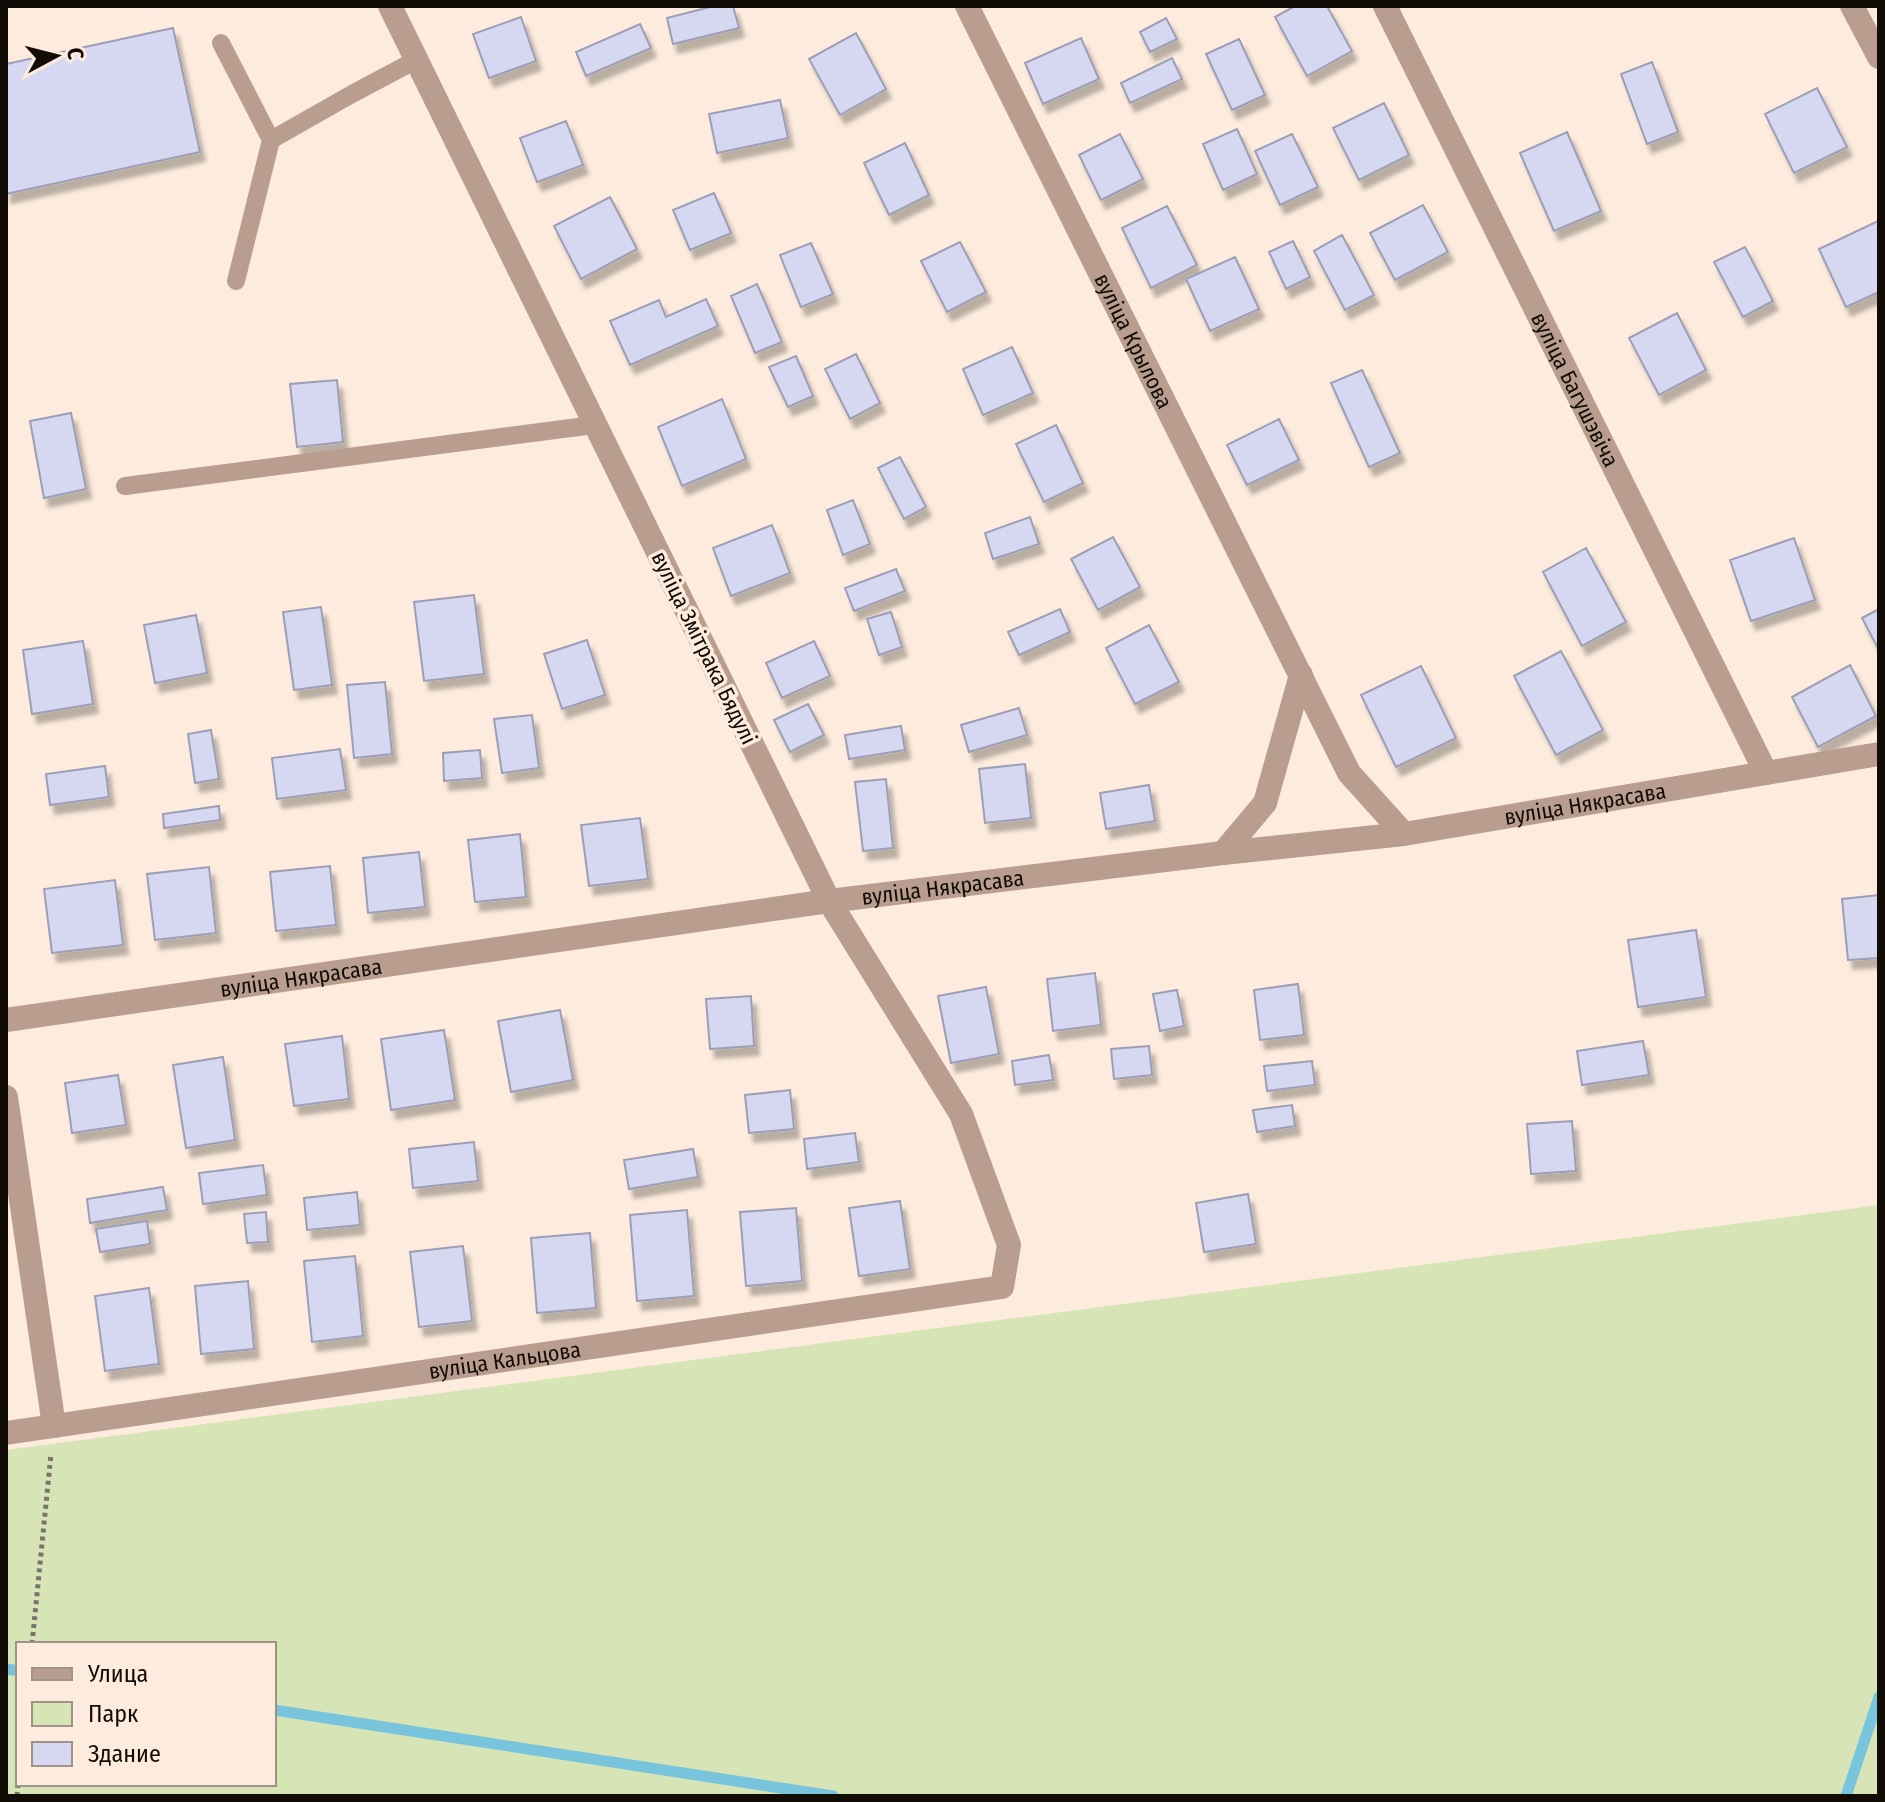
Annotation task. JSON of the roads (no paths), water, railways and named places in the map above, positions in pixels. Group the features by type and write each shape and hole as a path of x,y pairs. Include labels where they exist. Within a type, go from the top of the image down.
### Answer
{"street":[{"name":"вуліца Змітрака Бядулі","path":"390,6 829,901 961,1114 1009,1245 1002,1287"},
{"name":"вуліца Крылова","path":"967,6 1349,773 1404,834"},
{"name":"вуліца Багушэвіча","path":"1385,6 1766,773"},
{"path":"1852,6 1879,57"},
{"path":"1223,853 1265,803 1301,675"},
{"name":"вуліца Някрасава","path":"6,1020 829,901 1404,834 1879,754"},
{"path":"6,1097 54,1426"},
{"name":"вуліца Кальцова","path":"6,1433 1002,1287"}],"lane":[{"path":"221,43 271,140 236,281"},
{"path":"271,140 416,60"},
{"path":"125,486 594,425"}],"waterway":[{"path":"6,1669 13,1670"},
{"path":"1846,1796 1879,1697"},
{"path":"276,1710 833,1796"}]}
